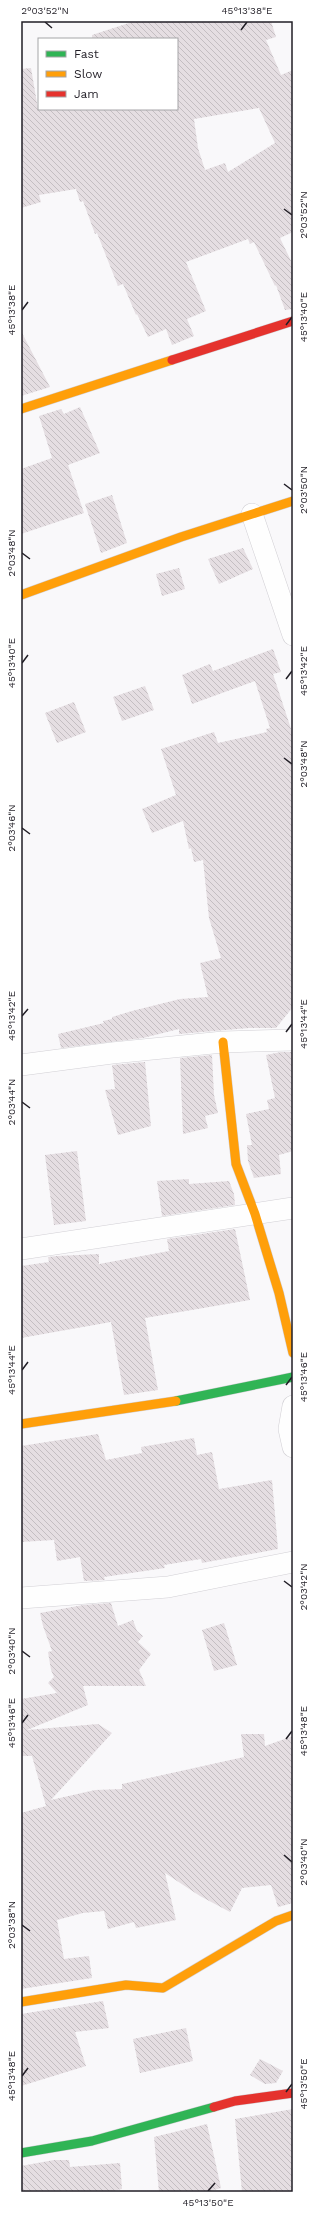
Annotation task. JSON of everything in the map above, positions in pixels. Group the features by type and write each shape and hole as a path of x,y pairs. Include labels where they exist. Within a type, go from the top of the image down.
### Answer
{"street":[{"path":"21,409 293,321"},
{"path":"21,595 181,537 293,501"},
{"path":"252,514 293,635"},
{"path":"21,1065 112,1053 223,1042 293,1040"},
{"path":"223,1042 236,1164 255,1214 279,1293 293,1353"},
{"path":"21,1249 293,1208"},
{"path":"21,1424 189,1399 293,1377"},
{"path":"293,1406 289,1429 293,1447"},
{"path":"21,1598 168,1587 293,1562"},
{"path":"21,2002 126,1985 163,1988 276,1922 293,1915"},
{"path":"21,2153 92,2141 234,2101 293,2093"}],"building":[{"path":"135,21 271,21 276,37 266,40 281,75 293,70 293,232 280,238 293,265 293,309 285,310 276,285 275,286 254,242 250,244 248,239 186,262 206,311 187,319 194,336 172,345 166,329 148,337 137,314 136,315 123,284 118,286 97,233 95,234 83,201 80,202 76,189 39,195 41,202 21,208 21,69 31,68 38,110 178,110 178,38 92,38 92,35","holes":["259,108 275,143 228,172 225,163 205,170 198,148 194,119"]},
{"path":"21,331 50,387 21,396"},
{"path":"80,407 100,453 68,465 84,513 21,534 21,469 52,458 39,416 61,409 64,414"},
{"path":"112,495 127,543 101,553 85,504"},
{"path":"243,548 253,569 219,584 208,559"},
{"path":"179,568 185,589 162,596 156,574"},
{"path":"273,649 281,672 273,674 293,735 293,1007 276,1028 249,1028 179,1034 179,1029 143,1038 61,1048 58,1034 104,1023 103,1021 112,1019 112,1017 180,999 208,997 200,963 221,958 209,918 203,860 194,862 191,848 189,849 183,821 152,833 142,809 176,795 161,749 214,732 218,743 267,732 266,729 270,728 255,681 192,704 182,675 210,664 213,671"},
{"path":"145,686 154,710 122,721 113,697"},
{"path":"74,702 86,732 57,743 45,713"},
{"path":"281,1052 293,1052 293,1151 279,1155 281,1174 254,1178 248,1161 247,1145 252,1145 246,1114 269,1109 267,1100 275,1098 266,1055"},
{"path":"212,1055 214,1095 218,1113 205,1116 208,1128 183,1134 180,1058"},
{"path":"145,1062 151,1126 118,1135 105,1090 115,1089 112,1065"},
{"path":"77,1151 86,1221 54,1225 45,1155"},
{"path":"189,1179 189,1184 229,1181 234,1194 235,1205 162,1216 157,1181"},
{"path":"235,1229 250,1300 145,1318 158,1390 124,1395 111,1322 21,1338 21,1266 49,1262 48,1257 99,1254 99,1264 169,1251 167,1239"},
{"path":"98,1434 106,1460 142,1453 141,1447 194,1438 197,1455 212,1452 219,1489 272,1480 278,1549 202,1563 201,1559 164,1565 165,1568 104,1577 105,1580 84,1581 80,1557 57,1561 54,1540 21,1542 21,1446"},
{"path":"111,1603 118,1626 133,1620 137,1631 143,1636 138,1642 151,1654 139,1670 146,1686 83,1686 88,1705 27,1730 98,1724 112,1733 51,1800 95,1790 122,1789 122,1784 244,1757 241,1734 264,1734 265,1746 293,1736 293,1903 278,1907 271,1885 242,1888 230,1912 200,1896 165,1873 176,1920 136,1928 134,1922 108,1929 104,1911 83,1913 57,1920 64,1959 89,1956 92,1978 21,1989 21,1813 46,1806 32,1756 21,1756 21,1699 57,1693 48,1683 54,1677 51,1670 48,1652 52,1651 40,1613 83,1605"},
{"path":"224,1623 237,1665 214,1671 202,1630"},
{"path":"103,2001 109,2028 75,2032 86,2066 21,2086 21,2014"},
{"path":"186,2028 193,2061 140,2073 133,2039"},
{"path":"260,2059 283,2071 276,2083 265,2084 250,2075"},
{"path":"293,2109 293,2192 242,2192 235,2119"},
{"path":"207,2124 221,2188 207,2192 159,2192 154,2137"},
{"path":"54,2160 69,2160 70,2167 120,2163 122,2189 108,2192 21,2192 21,2166"}],"traffic: fast":[{"path":"176,1401 293,1377"},
{"path":"21,2153 92,2141 214,2107"}],"traffic: slow":[{"path":"21,409 172,360"},
{"path":"21,595 181,537 293,501"},
{"path":"223,1042 236,1164 255,1214 279,1293 293,1353"},
{"path":"21,1424 176,1401"},
{"path":"21,2002 126,1985 163,1988 276,1921 293,1915"}],"traffic: jam":[{"path":"172,360 293,321"},
{"path":"214,2107 235,2101 293,2093"}]}
